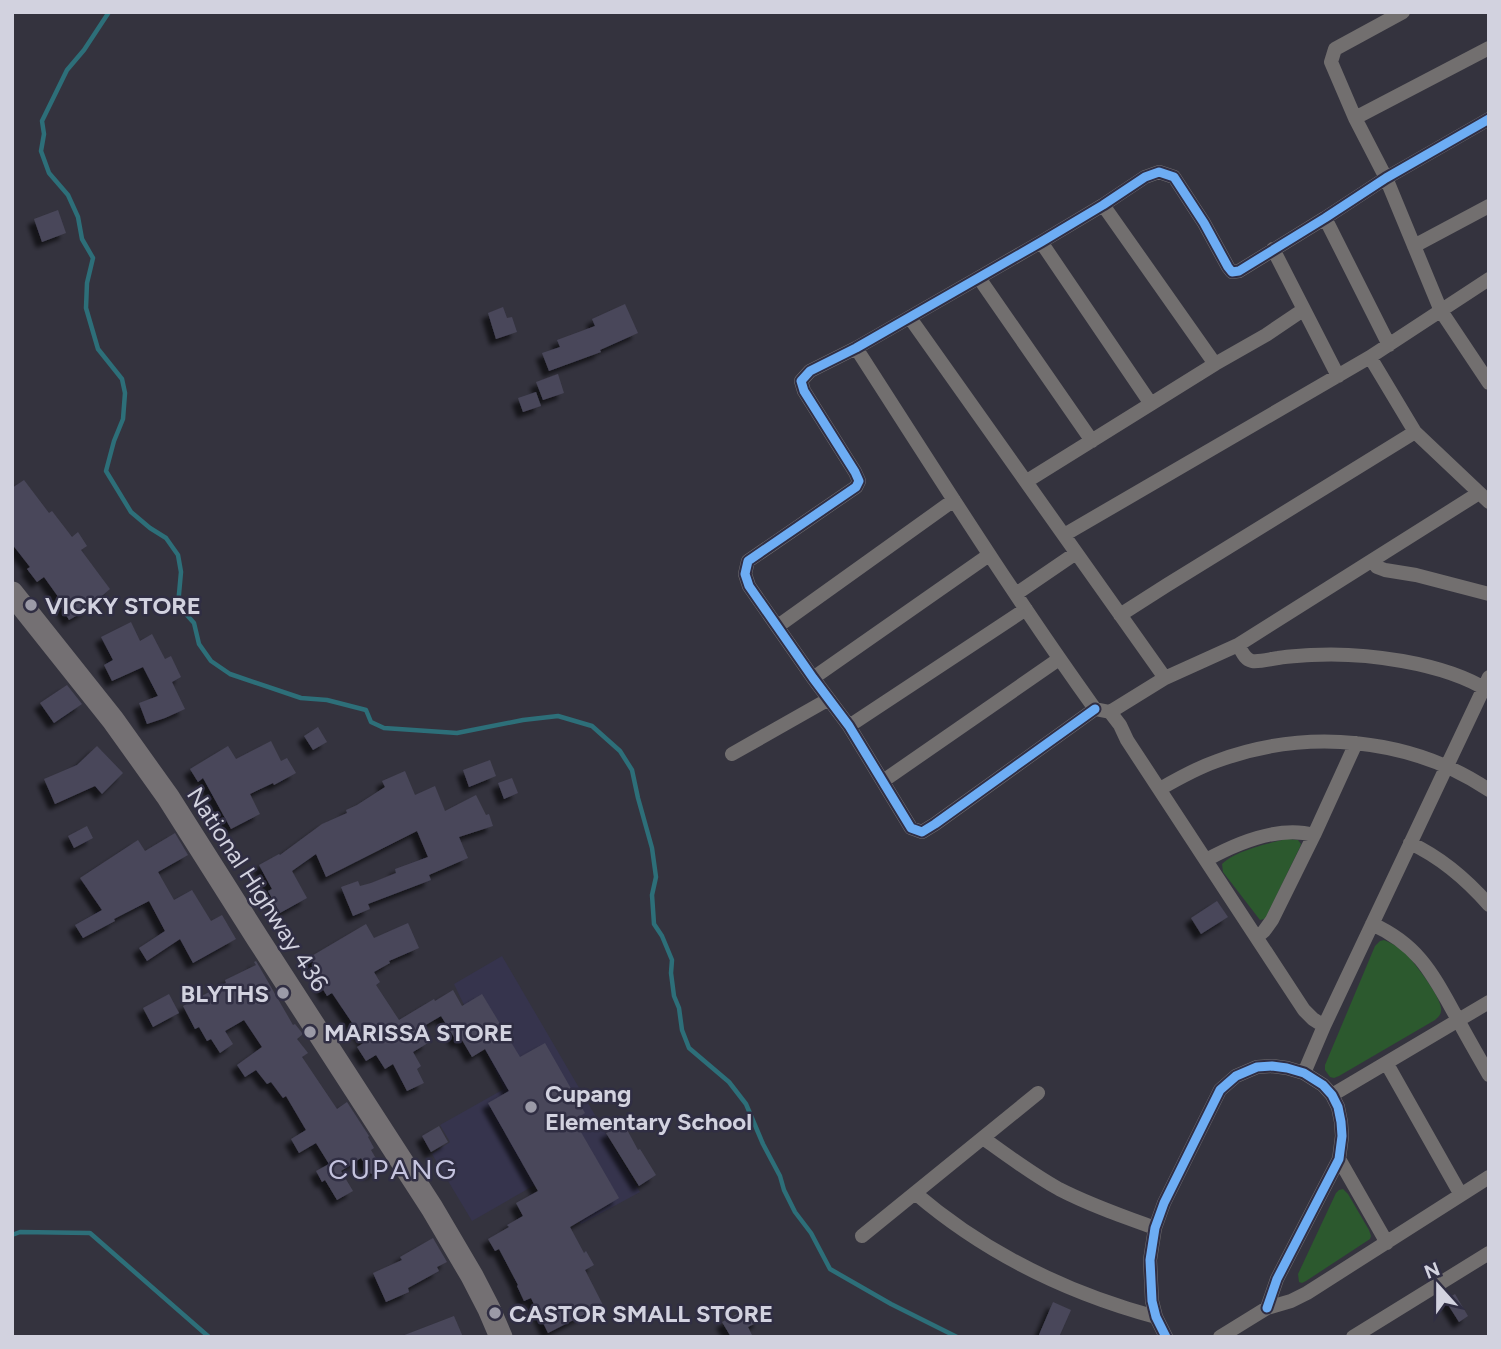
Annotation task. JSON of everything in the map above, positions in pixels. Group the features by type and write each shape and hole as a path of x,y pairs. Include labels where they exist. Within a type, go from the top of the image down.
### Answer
{"main road":[{"name":"National Highway 436","path":"12,593 113,720 168,797 432,1208 484,1298 501,1337"}],"street":[{"path":"1403,12 1335,49 1331,62 1355,118 1386,178 1441,311 1489,383"},
{"path":"1355,118 1489,48"},
{"path":"1095,709 922,832 911,828 849,726 749,586 745,574 748,561 856,487 859,481 804,391 802,381 810,372 1041,242 1145,177 1159,172 1174,177 1232,272 1239,271 1386,178 1489,119"},
{"path":"1102,205 1215,364"},
{"path":"1414,246 1489,206"},
{"path":"1325,218 1389,345"},
{"path":"1041,242 1151,404"},
{"path":"1273,249 1338,376"},
{"path":"979,278 1092,441"},
{"path":"1064,535 1370,357 1489,279"},
{"path":"1027,481 1303,310"},
{"path":"910,318 1165,678"},
{"path":"856,348 1059,659 1095,709 1110,712 1120,725 1127,740 1304,1010 1324,1026"},
{"path":"1110,712 1165,678 1238,645 1373,561 1484,498 1416,432 1370,357"},
{"path":"1120,615 1416,432"},
{"path":"778,626 954,500"},
{"path":"1016,594 1076,553"},
{"path":"813,678 989,555"},
{"path":"1373,561 1380,568 1489,594"},
{"path":"849,726 1026,609"},
{"path":"1238,645 1248,660 1332,654 1381,658 1429,668 1487,685 1409,843 1304,1073"},
{"path":"883,781 1059,659"},
{"path":"732,754 829,699"},
{"path":"1160,789 1200,767 1227,757 1307,742 1356,743 1423,756 1489,790"},
{"path":"1257,937 1272,920 1356,743"},
{"path":"1206,860 1231,848 1272,835 1298,832 1314,835"},
{"path":"1409,843 1458,875 1489,905"},
{"path":"1372,924 1397,937 1418,956 1435,979 1489,1074"},
{"path":"1332,1095 1489,1002"},
{"path":"1387,1064 1461,1195"},
{"path":"1166,1337 1152,1301 1151,1273 1152,1242 1164,1203 1220,1090 1236,1076 1257,1067 1272,1066 1304,1073 1324,1085 1338,1107 1342,1136 1339,1159 1277,1279 1266,1308"},
{"path":"862,1236 1038,1093"},
{"path":"983,1138 1012,1160 1059,1189 1155,1228"},
{"path":"1339,1159 1387,1243"},
{"path":"1220,1337 1266,1308 1299,1297 1489,1177"},
{"path":"915,1193 965,1232 1028,1269 1083,1294 1156,1317"},
{"path":"1353,1337 1489,1252"}],"shaded area":[{"name":"Cupang Elementary School","path":"502,956 640,1192 581,1224 554,1174 472,1221 432,1154 450,1142 440,1125 504,1089 454,984"}],"green space":[{"path":"1287,839 1298,840 1300,847 1266,917 1260,920 1223,872 1222,864 1244,851"},
{"path":"1384,940 1403,951 1420,971 1438,998 1440,1014 1435,1020 1339,1076 1330,1077 1325,1065 1375,946"},
{"path":"1343,1189 1369,1230 1370,1239 1306,1281 1299,1282 1298,1274 1336,1193"}],"building":[{"path":"58,210 66,233 42,242 34,219"},
{"path":"625,304 638,333 600,350 601,352 549,371 542,353 560,347 557,340 595,326 592,319"},
{"path":"503,307 507,318 512,317 517,332 496,339 488,313"},
{"path":"558,374 564,393 543,400 536,382"},
{"path":"536,392 541,406 523,412 518,398"},
{"path":"24,480 49,513 52,511 72,537 78,532 87,546 81,550 110,589 69,620 61,606 64,605 44,577 37,582 27,569 30,567 12,544 12,488"},
{"path":"131,622 140,641 152,634 165,659 171,656 181,677 172,682 185,709 147,724 139,703 158,696 143,667 112,681 104,665 113,660 101,637"},
{"path":"67,685 82,704 54,723 40,703"},
{"path":"318,727 327,742 313,750 304,736"},
{"path":"271,741 281,761 287,758 296,773 250,794 260,814 231,829 203,778 198,782 190,769 228,746 236,759"},
{"path":"97,746 123,773 102,794 95,786 55,804 44,779 77,765"},
{"path":"490,760 496,776 469,787 463,770"},
{"path":"405,771 415,795 435,786 445,811 476,795 486,815 489,814 493,826 459,837 468,858 429,875 431,880 368,904 370,909 353,916 341,887 358,881 360,886 371,883 396,873 395,869 428,857 417,831 326,877 316,854 292,871 307,898 280,913 268,891 272,889 259,865 280,855 322,824 347,813 346,810 385,787 382,781"},
{"path":"512,778 518,793 504,799 498,783"},
{"path":"87,826 93,838 74,848 68,836"},
{"path":"175,833 188,855 158,872 174,900 192,890 211,921 222,915 236,939 193,963 180,939 147,961 139,948 165,931 149,901 83,938 75,925 102,910 80,878 138,840 145,851"},
{"path":"1217,901 1228,917 1201,934 1191,918"},
{"path":"408,923 419,948 389,961 390,963 374,972 380,982 376,985 399,1020 453,990 462,1006 482,994 520,1057 545,1043 585,1113 574,1120 619,1198 570,1227 594,1265 585,1270 603,1305 548,1333 531,1298 524,1301 499,1249 495,1251 488,1239 523,1216 516,1203 538,1191 488,1103 509,1091 485,1049 472,1057 462,1040 457,1042 441,1016 419,1029 428,1043 413,1052 421,1066 417,1069 424,1083 407,1091 393,1064 385,1069 376,1055 366,1061 357,1047 365,1042 332,993 327,996 318,981 323,978 310,957 366,924 374,938"},
{"path":"256,961 293,1025 303,1034 297,1039 308,1053 302,1057 337,1109 347,1102 369,1136 374,1148 371,1150 381,1167 371,1174 361,1158 341,1171 353,1191 337,1200 316,1171 329,1164 316,1143 299,1153 291,1139 306,1130 286,1096 283,1098 271,1082 267,1084 256,1070 245,1077 237,1065 262,1047 244,1020 225,1031 233,1044 220,1053 211,1039 207,1041 199,1027 195,1029 183,1006 226,983 225,980 256,965"},
{"path":"169,994 179,1013 153,1027 143,1008"},
{"path":"624,1124 656,1175 639,1186 606,1133"},
{"path":"439,1126 448,1142 431,1152 422,1136"},
{"path":"433,1238 447,1262 437,1267 439,1271 408,1288 409,1292 386,1302 373,1273 402,1260 400,1257"},
{"path":"1455,1294 1468,1316 1459,1322 1445,1300"},
{"path":"1053,1302 1071,1310 1059,1337 1038,1337"},
{"path":"752,1306 760,1321 748,1327 753,1337 731,1337 722,1322"},
{"path":"454,1316 463,1337 402,1337 402,1336"}],"waterway":[{"path":"109,12 67,70 42,121 44,134 41,151 49,173 68,195 78,217 82,239 93,258 87,283 86,308 98,349 122,379 125,393 123,419 106,471 131,512 166,538 178,555 181,572 178,605 194,623 199,644 211,661 230,674 301,698 327,700 366,710 371,722 384,728 457,733 558,716 592,726 620,751 632,770 652,848 656,877 652,895 654,924 672,960 674,996 689,1048 729,1082 746,1104 795,1212 811,1233 830,1269 957,1337"},
{"path":"12,1235 20,1232 90,1233 209,1337"}],"cycle path":[{"path":"1095,709 935,824 922,832 911,828 849,726 749,586 745,574 748,561 856,487 859,481 804,391 801,381 810,371 856,348 1041,242 1145,177 1159,172 1174,177 1228,267 1232,272 1239,271 1386,178 1489,119"},
{"path":"1166,1337 1152,1301 1150,1260 1155,1228 1164,1203 1220,1090 1236,1076 1257,1067 1272,1066 1304,1073 1323,1085 1338,1107 1342,1136 1339,1159 1277,1279 1267,1308"}],"place":[{"name":"VICKY STORE","path":"31,605"},
{"name":"BLYTHS","path":"283,993"},
{"name":"MARISSA STORE","path":"310,1032"},
{"name":"Cupang Elementary School","path":"531,1107"},
{"name":"CASTOR SMALL STORE","path":"495,1313"}],"district":[{"name":"CUPANG","path":"393,1169"}]}
